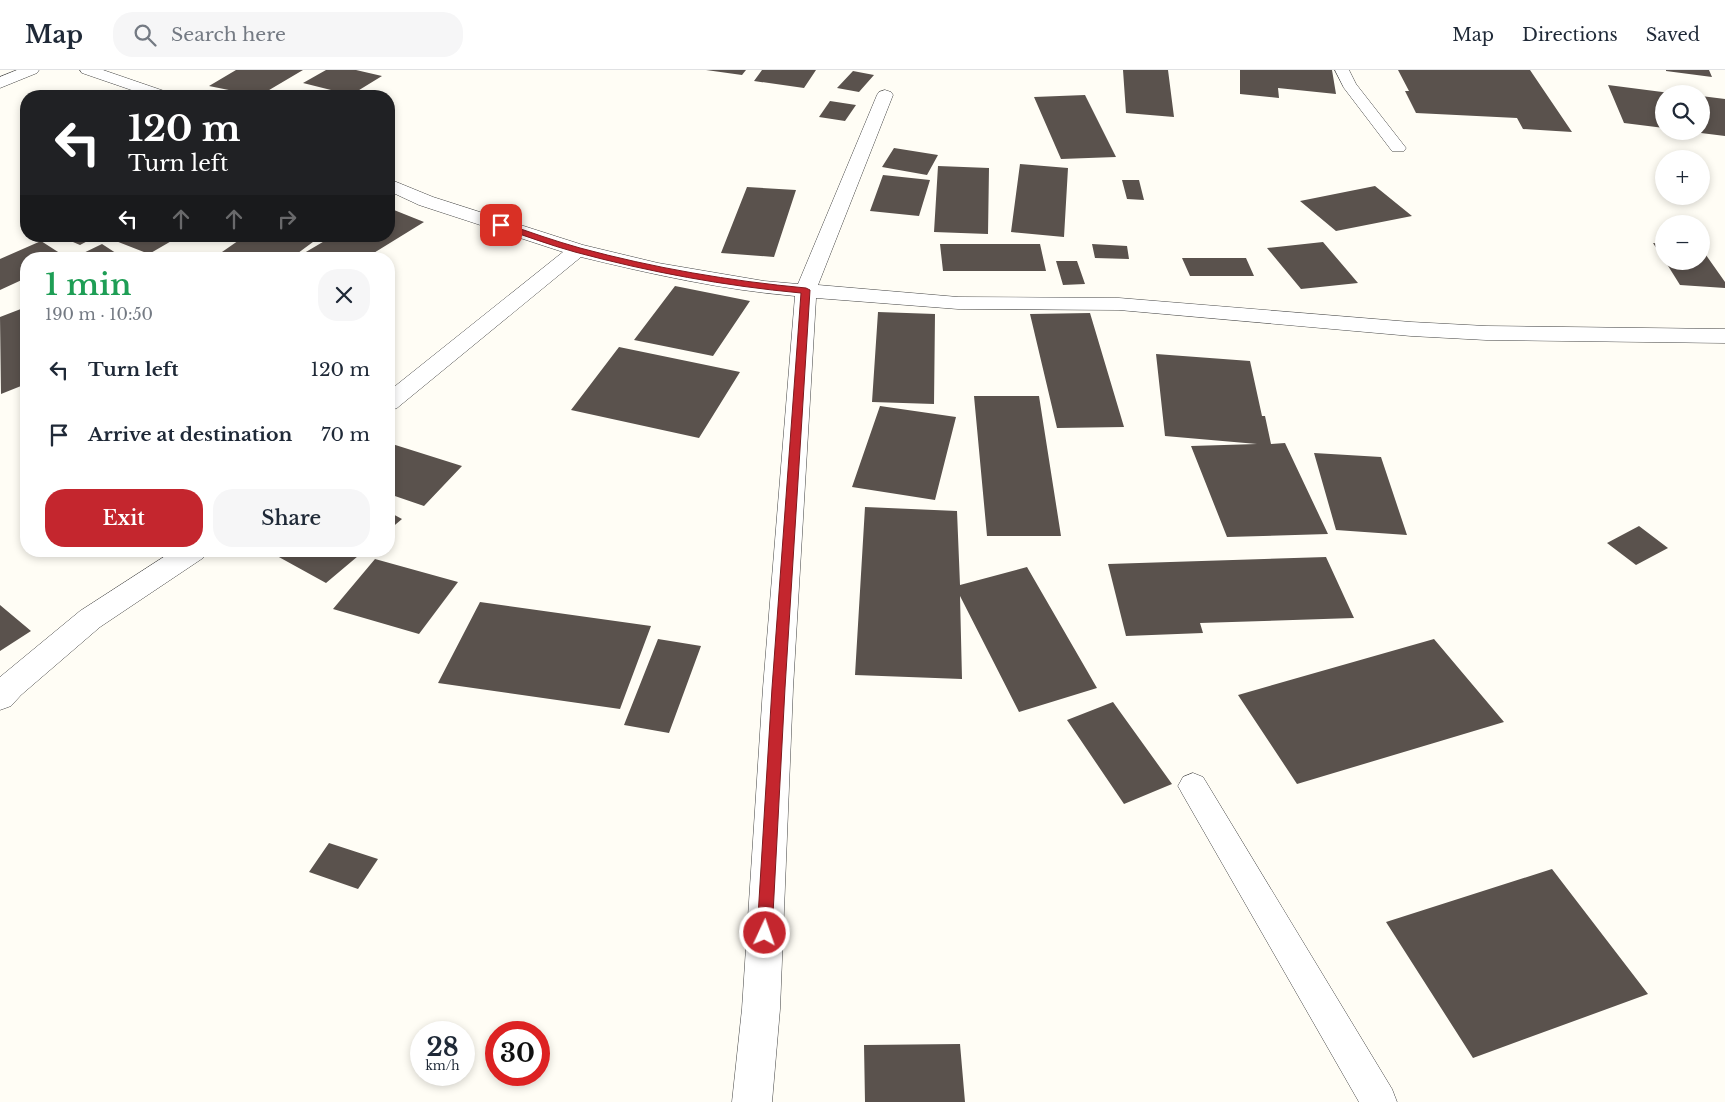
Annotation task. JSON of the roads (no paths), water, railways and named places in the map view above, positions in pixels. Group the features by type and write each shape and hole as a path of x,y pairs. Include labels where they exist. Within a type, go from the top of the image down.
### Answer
{"street":[{"path":"0,83 31,70"},
{"path":"88,70 146,90"},
{"path":"752,1102 761,1008 778,698 806,290 885,95"},
{"path":"395,187 426,201 577,250 658,269 764,287 958,302 1119,304 1467,332 1725,336"},
{"path":"395,398 577,250"},
{"path":"0,697 10,686 90,619 185,557"}],"lane":[{"path":"1342,70 1349,85 1398,148"},
{"path":"1193,786 1379,1102"}]}
